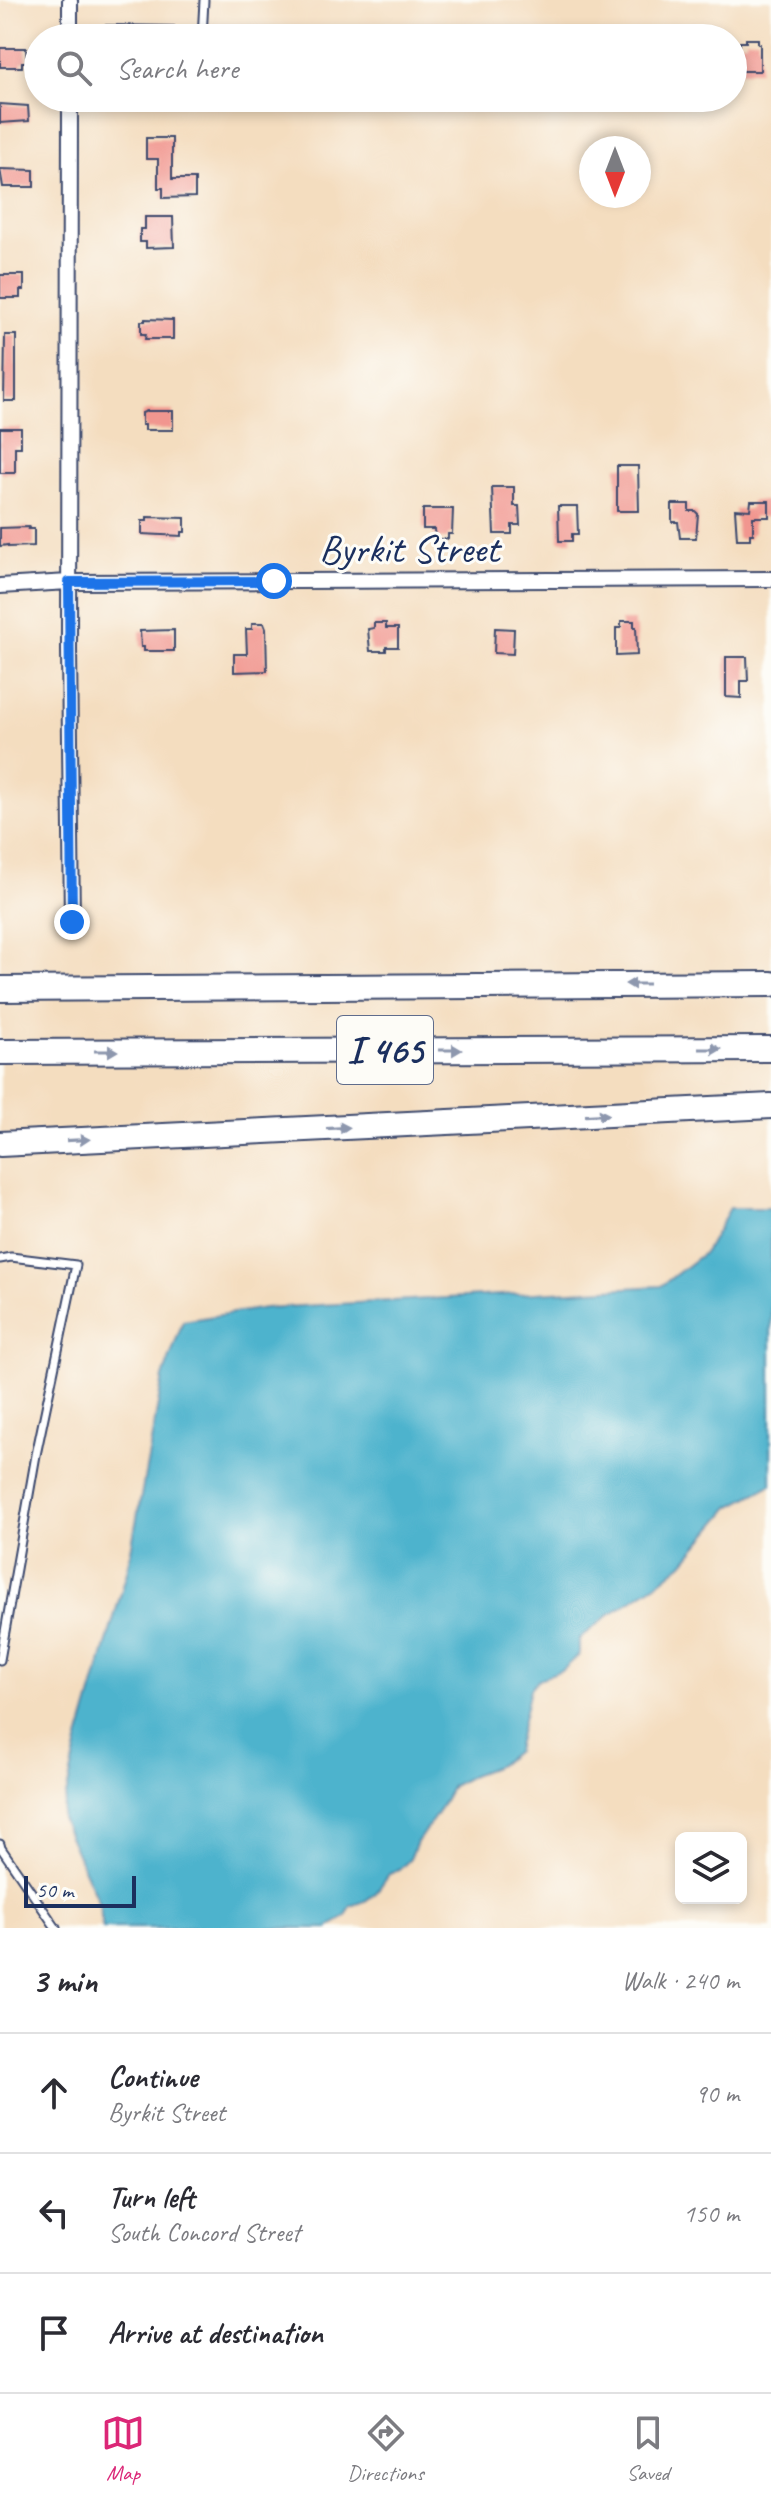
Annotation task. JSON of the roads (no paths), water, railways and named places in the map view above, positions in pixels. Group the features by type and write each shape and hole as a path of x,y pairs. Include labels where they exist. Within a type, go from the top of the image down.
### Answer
{"highway":[{"path":"0,972 368,988"},
{"name":"I 465","path":"0,989 771,984"},
{"name":"I 465","path":"0,1052 771,1049"},
{"path":"0,1144 771,1106"}],"street":[{"path":"70,0 70,24"},
{"path":"70,112 72,922"},
{"name":"Byrkit Street","path":"0,586 69,582 771,579"}],"lane":[{"path":"203,24 204,0"},
{"path":"0,1259 11,1257 76,1265 36,1455 0,1660"},
{"path":"0,1844 56,1928"}],"water":[{"path":"730,1208 771,1208 771,1485 730,1507 683,1563 579,1639 579,1655 564,1669 539,1679 530,1689 516,1751 499,1765 452,1786 417,1842 410,1859 399,1870 389,1874 375,1894 351,1906 346,1916 328,1928 102,1928 100,1906 61,1818 78,1743 127,1572 163,1377 183,1321 265,1308 661,1286 705,1252"}]}
